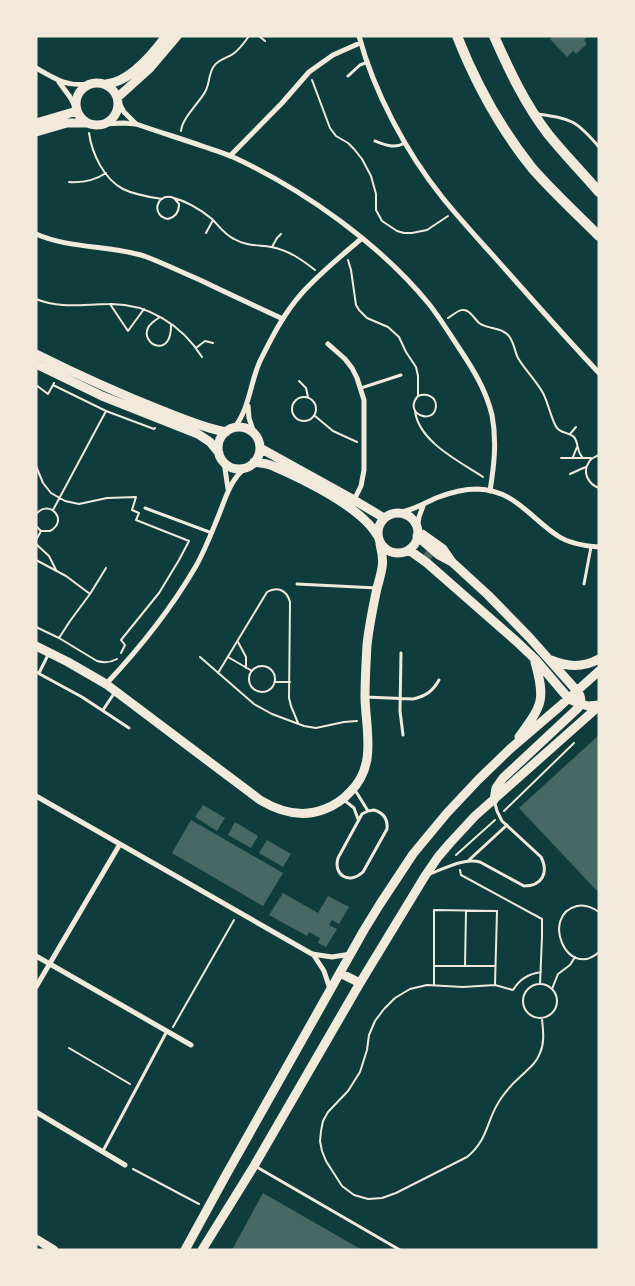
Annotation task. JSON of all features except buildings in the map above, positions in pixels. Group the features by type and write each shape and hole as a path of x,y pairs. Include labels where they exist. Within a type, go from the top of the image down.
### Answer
{"main road":[{"path":"456,36 477,83 503,128 518,149 566,204 599,236"},
{"path":"494,36 534,114 599,192"}],"street":[{"path":"36,68 58,81 74,85 119,82 130,75 166,36"},
{"path":"104,124 116,114 118,100 149,69 177,36"},
{"path":"359,36 360,43 385,103 428,179 455,213 599,374"},
{"path":"230,156 282,103 309,72 333,55 360,43"},
{"path":"58,81 70,97 79,116 88,123"},
{"path":"76,110 77,96 89,84"},
{"path":"106,84 111,88 124,112 136,124"},
{"path":"36,123 76,110"},
{"path":"36,132 67,123 88,123 99,126 117,123 136,124 181,138 230,156 286,184 312,201 361,239 402,275 428,304 442,322 482,385 488,400 494,431 495,447 490,491"},
{"path":"36,234 60,242 111,249 144,257 176,269 283,319"},
{"path":"219,453 220,439 242,416 248,403 259,363 283,319 302,293 320,274 361,239"},
{"path":"328,344 345,358 358,378 361,388 364,406 363,478 354,500"},
{"path":"36,354 130,398 200,426 230,430 245,428 254,433"},
{"path":"36,364 110,399 198,434 210,442 224,462 228,491"},
{"path":"106,684 145,641 162,618 196,566 235,478 254,462 260,453 260,442 254,433 249,418 248,403"},
{"path":"260,448 384,518"},
{"path":"224,462 234,468 245,468"},
{"path":"254,462 273,466 332,496 349,507 365,519 383,547 391,552 405,551 423,567 438,574 496,623 535,659 569,699 588,706 599,705"},
{"path":"36,646 106,684 270,806 282,811 295,813 320,811 343,800 354,788 367,764 369,745 365,697 368,640 377,588 383,570 379,526 384,518 410,511 436,498 476,489 502,494 522,506 549,530 560,537 580,545 599,547"},
{"path":"383,570 391,560 415,544 419,517 423,505"},
{"path":"397,513 410,517 417,532 509,616 581,697 581,704 578,708 503,778 496,788 494,800"},
{"path":"438,574 442,567 452,562"},
{"path":"510,750 533,718 540,704 541,682 535,659"},
{"path":"548,659 564,665 578,666 599,659"},
{"path":"185,1250 340,973 380,904 413,854 447,813 478,780 599,672"},
{"path":"202,1250 254,1166 425,876 450,843 475,816 599,705"},
{"path":"36,796 312,954 332,957 351,954"},
{"path":"36,987 120,844"},
{"path":"312,954 324,971 330,991"},
{"path":"36,956 191,1045"},
{"path":"340,973 360,984"},
{"path":"36,1112 125,1165"},
{"path":"36,1239 54,1250"}],"lane":[{"path":"348,76 356,68 368,62"},
{"path":"534,114 560,117 574,122 599,147"},
{"path":"375,141 392,146 406,143"},
{"path":"361,388 401,375"},
{"path":"144,508 212,533"},
{"path":"584,584 591,546"},
{"path":"297,584 377,588"},
{"path":"49,653 38,672 103,710 129,728"},
{"path":"400,653 400,719 403,735"},
{"path":"365,697 420,698 428,693 439,680"},
{"path":"103,710 116,692"},
{"path":"354,788 368,811"},
{"path":"343,800 354,808 358,820"},
{"path":"425,876 468,861 480,862 524,886 538,883 543,877 545,870 541,857 499,816 494,800"},
{"path":"374,810 385,816 388,822 387,829 362,872 358,876 346,878 338,870 337,863 358,820 362,814 374,810"},
{"path":"468,861 507,824"},
{"path":"103,1152 168,1032"},
{"path":"254,1166 400,1250"}],"path":[{"path":"181,138 181,128 205,93 213,66 239,50 248,36"},
{"path":"259,36 265,41"},
{"path":"309,72 330,128 336,136 354,149 371,176 376,194 376,210 382,221 397,231 412,233 427,230 455,213"},
{"path":"88,123 89,136 98,160 106,173 122,189 144,196 174,198 186,202 213,220 225,233 239,242 272,247 288,252 320,274"},
{"path":"69,182 85,182 106,173"},
{"path":"162,198 157,205 158,213 168,218 176,216 179,208 174,198"},
{"path":"206,233 213,220"},
{"path":"272,247 280,234"},
{"path":"346,252 351,270 356,305 367,318 388,327 399,337 416,367 418,396 414,406 421,428 445,452 492,482"},
{"path":"36,299 50,304 70,306 122,304 144,309 171,324 189,339 202,357"},
{"path":"110,304 128,332 144,309"},
{"path":"442,322 464,309 479,323 501,330 509,335 520,361 535,380 544,396 556,427 562,432 570,434 576,440 580,455 583,458"},
{"path":"160,317 148,326 148,338 153,344 162,345 169,341 171,324"},
{"path":"196,348 205,341 213,342"},
{"path":"299,381 306,388 308,397 314,402 314,416"},
{"path":"36,385 48,394 53,385"},
{"path":"415,411 424,417 433,413 436,408 436,403 429,395 418,396"},
{"path":"308,397 296,400 293,404 293,412 295,416 302,420 314,416"},
{"path":"53,510 106,412"},
{"path":"314,416 333,431 364,445"},
{"path":"570,434 576,427"},
{"path":"573,457 577,447"},
{"path":"561,458 592,458 599,455"},
{"path":"592,458 586,467 587,479 593,486 599,488"},
{"path":"36,466 51,493 65,502 79,504 108,498 136,497 132,510 139,513 136,520 189,541 159,593 121,640 125,645 116,660 110,663 97,661 59,638 36,627"},
{"path":"570,474 586,467"},
{"path":"36,514 48,508 53,510 58,517 57,526 50,531 41,531 36,526"},
{"path":"41,531 36,542 49,556 56,570"},
{"path":"36,560 73,580 90,594"},
{"path":"59,638 106,568"},
{"path":"218,673 267,592 276,589 282,590 289,597 290,602 290,703 298,723"},
{"path":"238,641 246,657 246,668"},
{"path":"200,656 262,710 304,726 316,728 344,722 366,721"},
{"path":"228,657 253,671"},
{"path":"260,667 268,668 274,674 275,682 268,691 257,691 250,682 251,675 253,671 260,667"},
{"path":"275,682 290,682"},
{"path":"540,984 542,919 461,875 456,855 576,741"},
{"path":"599,912 589,906 579,905 569,909 562,918 559,930 561,941 566,951 575,957 591,957 599,952"},
{"path":"434,985 434,910 497,911 495,985"},
{"path":"465,966 466,911"},
{"path":"168,1032 238,912"},
{"path":"552,988 558,974 570,965 575,957"},
{"path":"434,966 495,966"},
{"path":"541,972 527,975 521,979 513,990 495,985 463,987 427,985 410,989 395,998 384,1008 375,1021 369,1035 364,1061 355,1082 328,1112 323,1121 320,1136 322,1151 342,1186 354,1195 368,1199 382,1198 396,1193 467,1157 484,1138 494,1110 501,1098 540,1056 543,1040 542,1019"},
{"path":"540,984 552,988 558,1004 553,1014 542,1019 531,1016 524,1008 523,997 530,988 540,984"},
{"path":"70,1048 137,1088"},
{"path":"125,1165 208,1208"}]}
